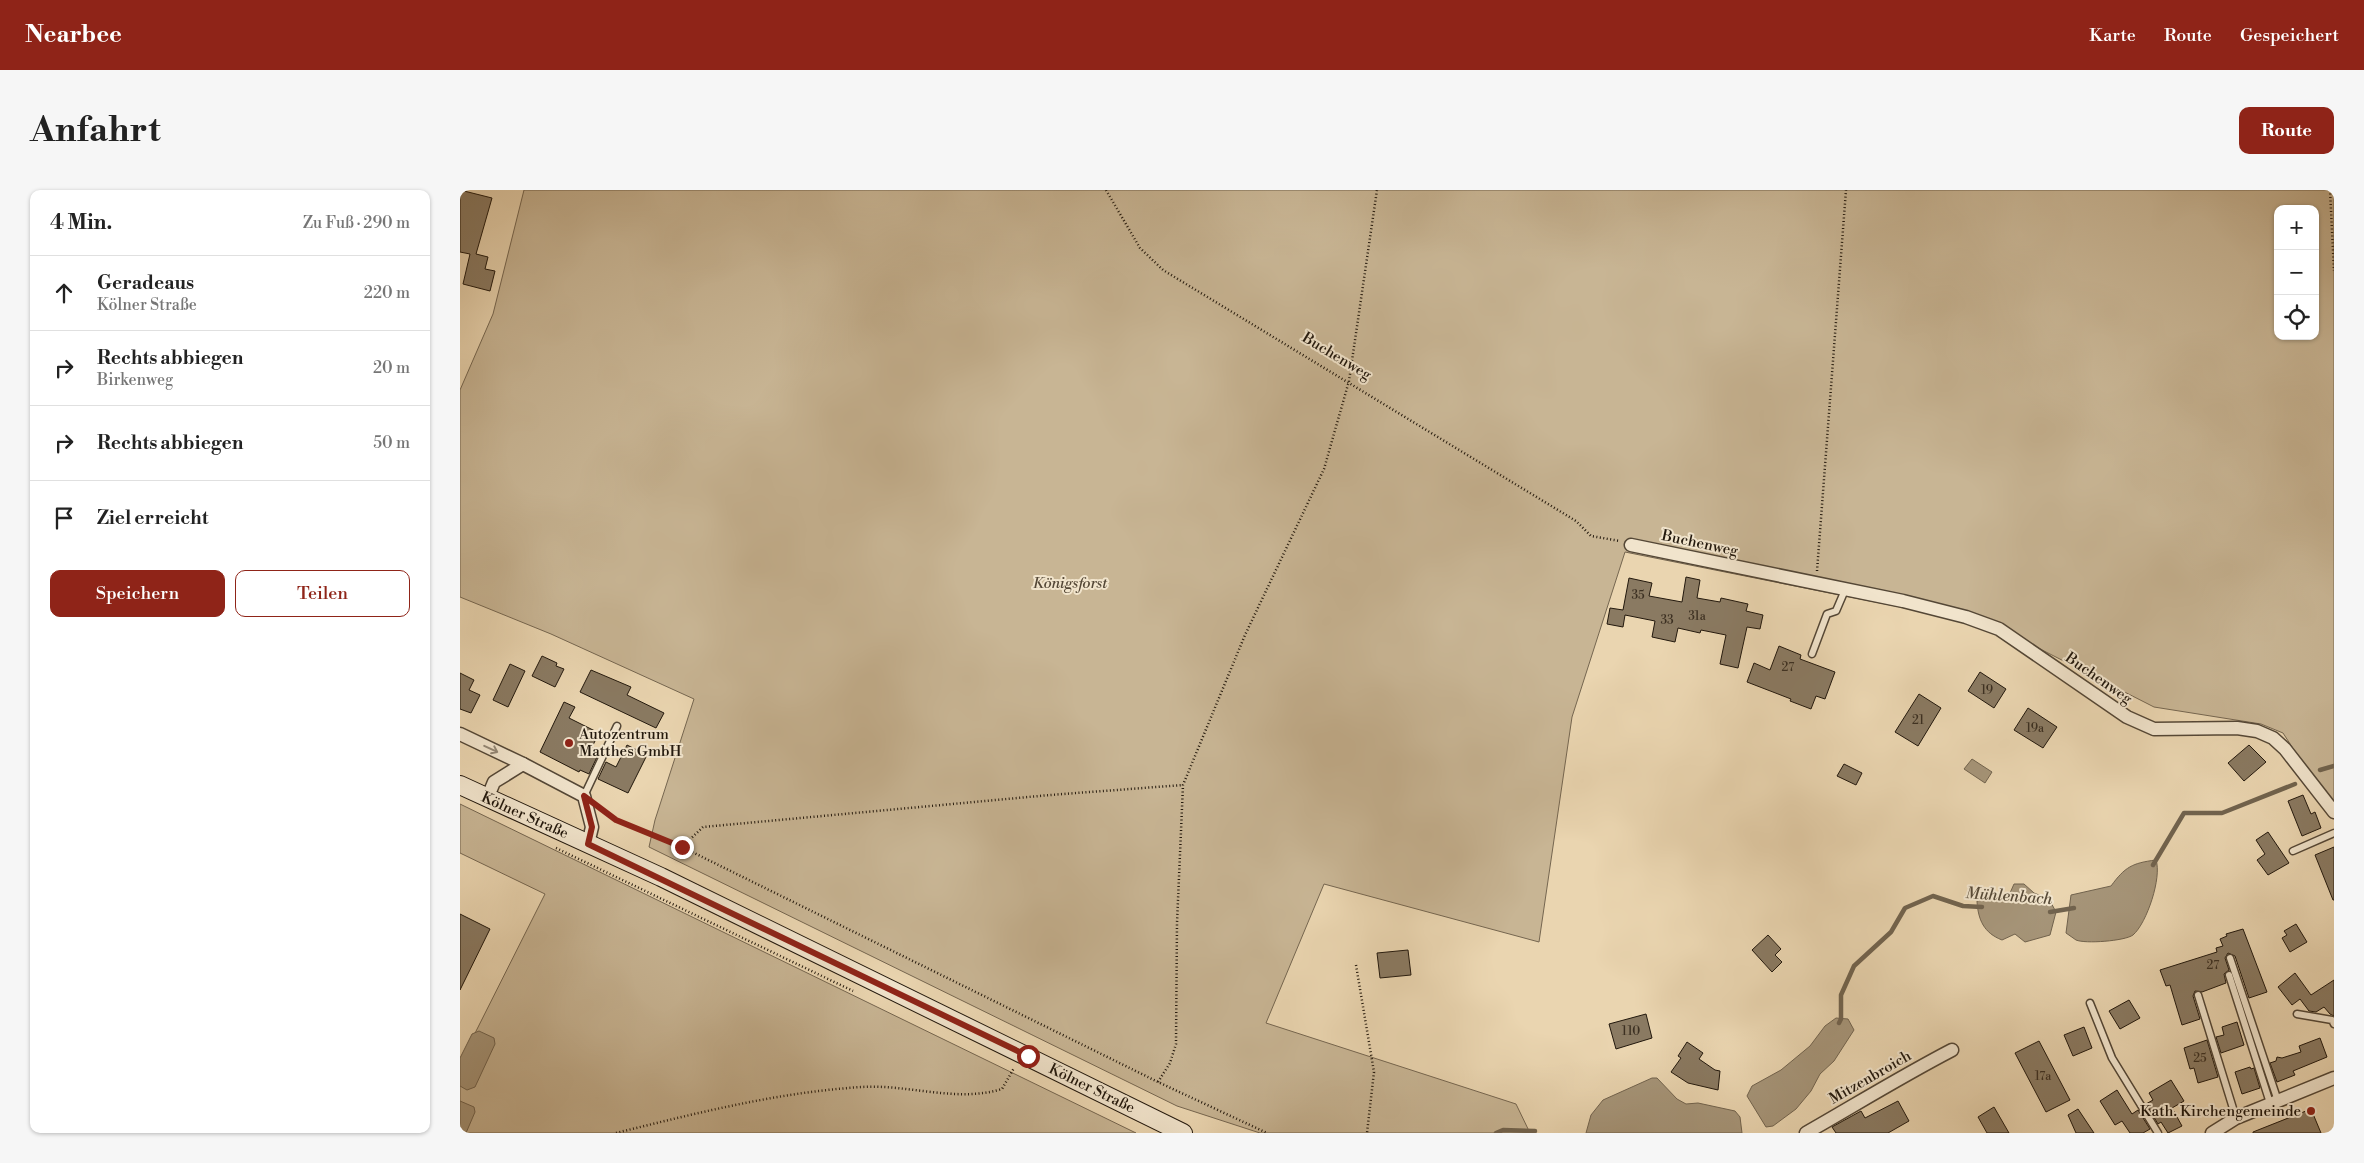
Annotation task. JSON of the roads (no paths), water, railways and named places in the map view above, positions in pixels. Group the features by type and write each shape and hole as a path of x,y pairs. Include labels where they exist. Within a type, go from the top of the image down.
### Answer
{"main road":[{"name":"Kölner Straße","path":"460,785 588,844 1183,1133"}],"street":[{"name":"Buchenweg","path":"1631,545 1816,585 1903,601 1966,617 1998,629 2127,717 2154,729 2237,728 2266,734 2285,749 2334,812"},
{"path":"460,734 584,796 592,827 588,844"},
{"path":"487,799 494,782 522,764"},
{"name":"Mitzenbroich","path":"1806,1133 1875,1094 1895,1080 1952,1050"},
{"path":"2213,1133 2236,1118 2334,1078"}],"lane":[{"path":"1812,654 1827,614 1836,611 1845,590"},
{"path":"584,796 618,726"},
{"path":"2293,851 2334,833"},
{"path":"2230,958 2274,1102"},
{"path":"2229,975 2274,1102"},
{"path":"2198,995 2236,1118"},
{"path":"2090,1003 2112,1058 2158,1133"},
{"path":"2296,1014 2332,1020 2334,1024"}],"water":[{"path":"1972,759 1992,772 1985,783 1964,769"},
{"path":"2156,860 2157,877 2152,899 2143,921 2133,935 2114,940 2088,942 2076,940 2066,933 2071,895 2111,886 2130,867"},
{"path":"2014,884 2024,884 2034,893 2049,899 2056,912 2050,935 2025,942 2015,934 2002,940 1986,930 1979,914 1977,901 2010,893"},
{"path":"1836,1018 1848,1019 1854,1030 1834,1061 1820,1074 1811,1091 1796,1109 1773,1126 1766,1127 1747,1096 1752,1086 1781,1070 1810,1046 1825,1026"},
{"path":"479,1031 494,1038 495,1044 475,1087 467,1090 460,1086 460,1058 472,1034"},
{"path":"1652,1078 1657,1078 1677,1099 1686,1104 1698,1103 1735,1111 1740,1117 1742,1133 1586,1133 1591,1115 1603,1100"},
{"path":"460,1101 474,1107 475,1112 466,1133 460,1133"}],"waterway":[{"name":"Mühlenbach","path":"2320,770 2334,766"},
{"name":"Mühlenbach","path":"2153,865 2184,813 2222,813 2295,784"},
{"name":"Mühlenbach","path":"1839,1023 1841,1019 1841,995 1854,966 1891,932 1905,908 1933,896 1963,906 1982,907"},
{"name":"Mühlenbach","path":"2050,912 2074,908"},
{"name":"Mühlenbach","path":"1496,1133 1503,1130 1535,1131"}],"place":[{"name":"Autozentrum Matthes GmbH","path":"569,743"},
{"name":"Kath. Kirchengemeinde","path":"2311,1111"}],"park label":[{"name":"Königsforst","path":"1070,583"}]}
